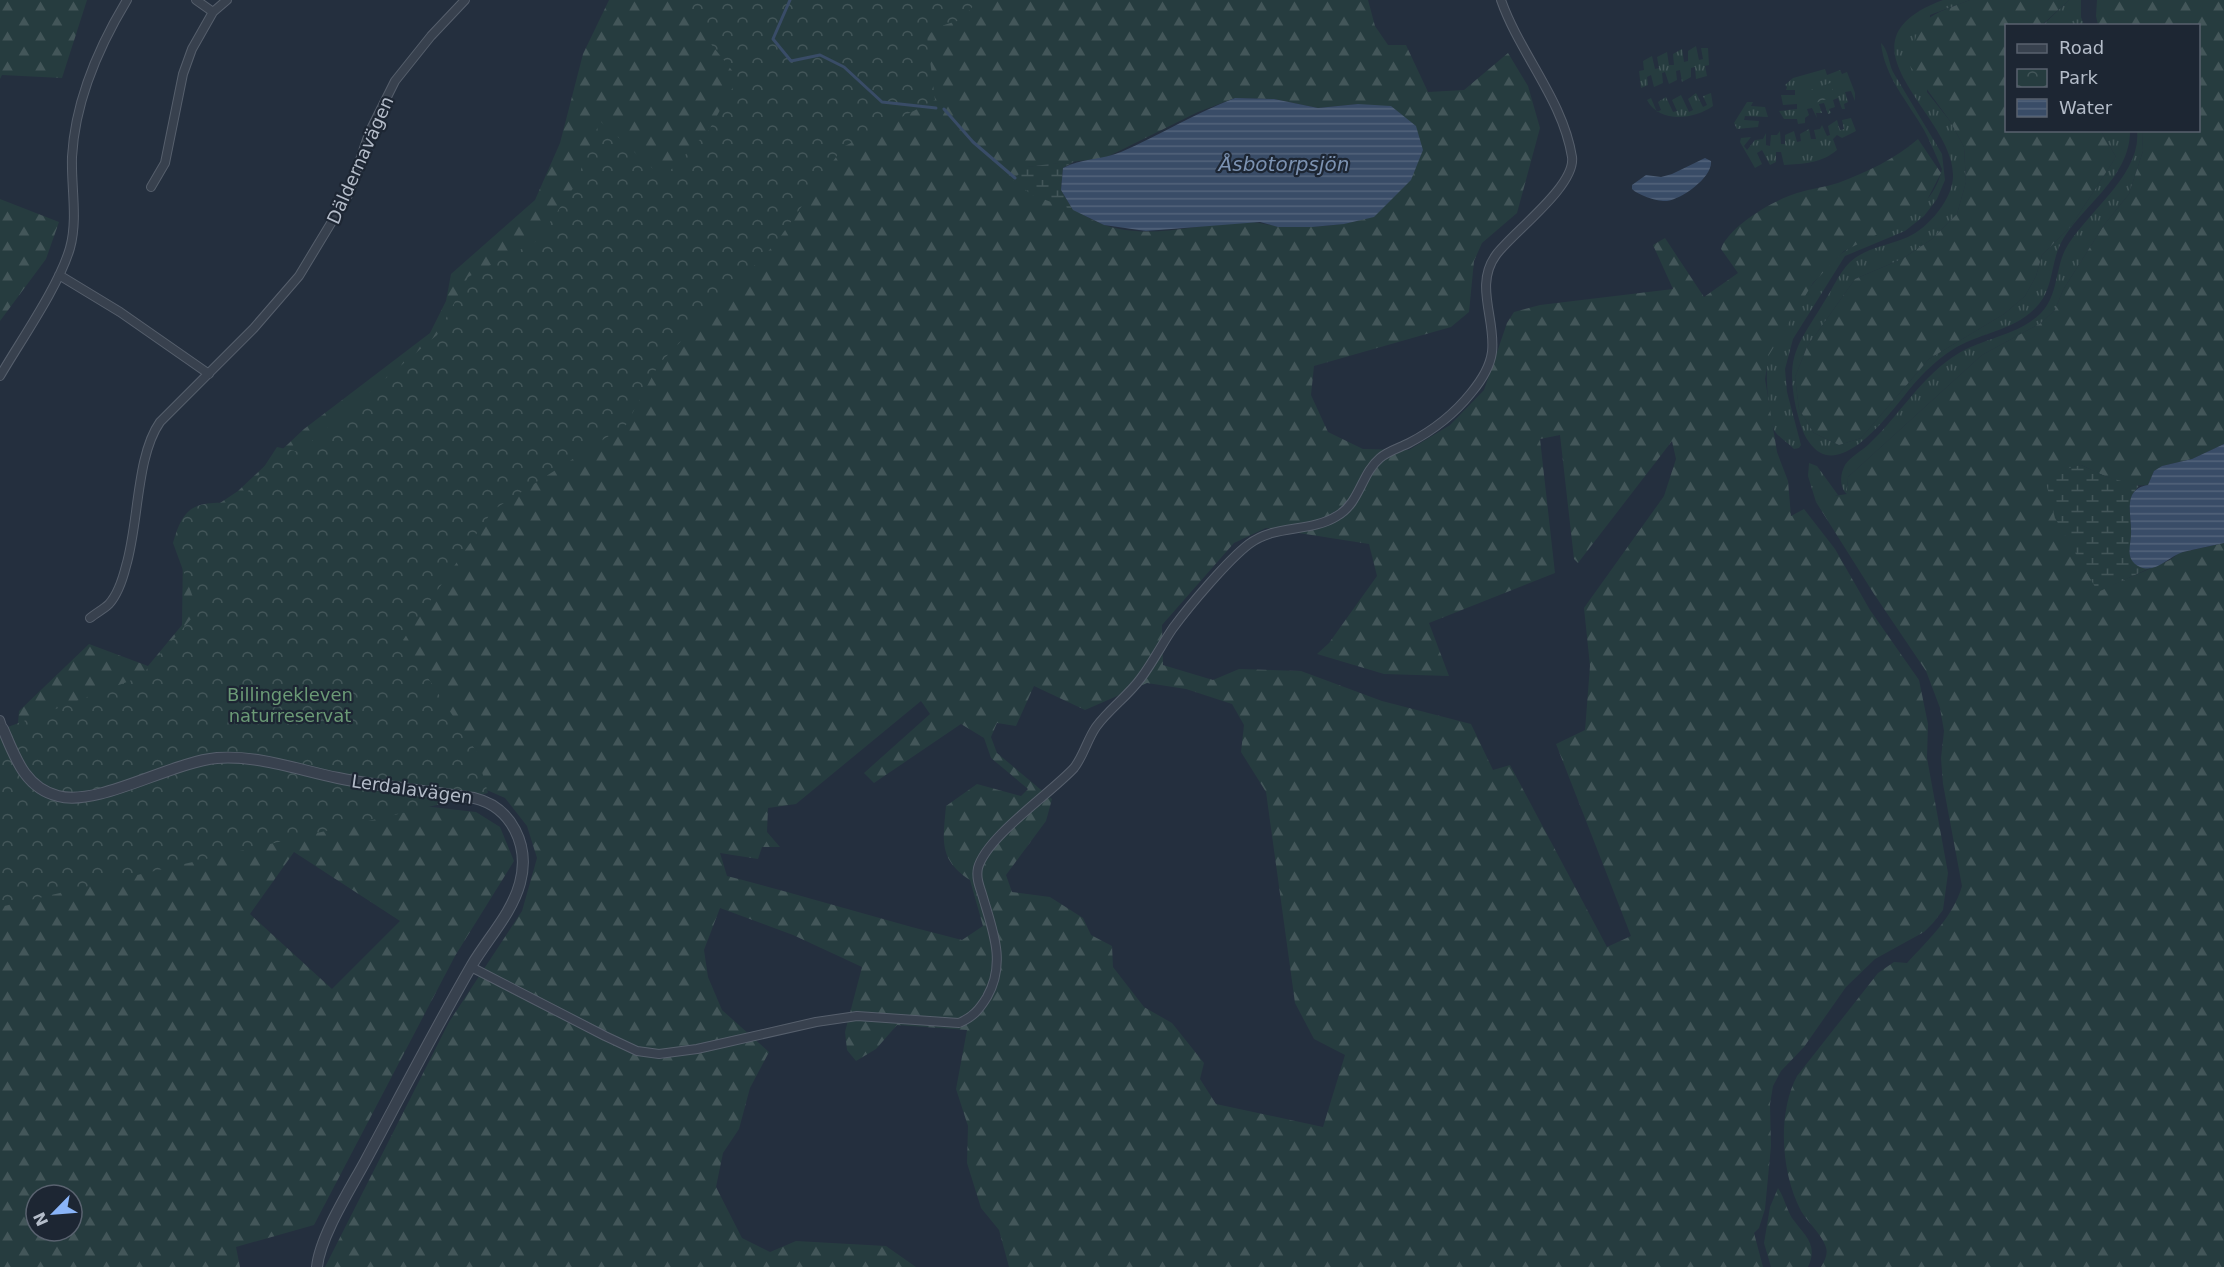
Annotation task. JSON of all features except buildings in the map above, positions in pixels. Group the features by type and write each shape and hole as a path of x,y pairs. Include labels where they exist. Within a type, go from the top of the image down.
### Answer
{"street":[{"path":"0,376 59,275 70,247 74,209 72,158 76,124 89,75 111,27 127,0"},
{"path":"196,0 213,12"},
{"path":"151,187 165,163 183,74 192,49 213,12 227,0"},
{"name":"Däldernavägen","path":"90,618 109,604 123,576 132,545 145,459 151,435 160,422 275,304 318,249 348,195 370,131 395,81 430,36 465,0"},
{"path":"471,967 637,1051 659,1054 697,1049 816,1022 857,1016 959,1023 972,1017 980,1009 991,989 997,966 996,938 976,877 978,865 989,849 1022,813 1075,767 1098,724 1140,680 1172,629 1246,546 1266,534 1322,524 1347,510 1377,460 1422,436 1440,423 1469,396 1485,373 1492,352 1486,303 1487,270 1504,245 1557,191 1571,170 1573,160 1555,106 1512,28 1501,0"},
{"path":"59,275 120,312 209,374"},
{"name":"Lerdalavägen","path":"1,724 23,772 38,787 60,797 80,798 168,768 217,758 261,760 338,778 483,800 512,823 519,835 523,863 520,883 511,906 471,967 339,1211 317,1267"}],"green space":[{"path":"0,0 87,0 62,78 2,75 0,79"},
{"path":"609,0 1368,0 1375,26 1388,45 1406,45 1428,92 1464,90 1508,53 1528,86 1540,128 1517,213 1482,243 1474,261 1469,312 1451,327 1314,366 1311,395 1328,432 1363,449 1409,450 1450,425 1484,390 1507,323 1514,312 1540,305 1673,289 1653,245 1665,238 1704,297 1738,273 1721,249 1742,223 1787,196 1838,183 1870,170 1900,153 1918,139 1941,173 1924,206 1898,224 1844,251 1813,283 1769,355 1765,379 1777,452 1788,481 1791,516 1804,509 1835,549 1870,610 1919,680 1928,724 1927,758 1948,873 1943,910 1924,932 1875,959 1846,987 1804,1047 1781,1071 1773,1086 1770,1104 1771,1146 1765,1209 1759,1228 1754,1233 1763,1267 1009,1267 999,1230 981,1208 967,1163 968,1126 956,1089 967,1030 897,1025 876,1049 856,1061 847,1050 845,1032 862,967 793,935 720,908 704,950 708,977 722,1010 769,1052 750,1088 739,1129 723,1153 716,1187 742,1238 770,1252 796,1241 886,1246 916,1267 325,1267 449,1022 522,911 537,858 527,826 505,798 455,776 16,745 19,711 89,644 148,666 182,625 183,550 190,523 238,491 304,429 430,333 446,301 451,274 535,200 560,143 583,54","holes":["1235,98 1274,99 1318,108 1358,104 1378,211 1360,220 1315,227 1288,227 1247,222 1154,231 1119,229 1102,224 1080,213 1027,167 1105,158 1198,112","1560,435 1574,559 1578,563 1672,441 1676,459 1664,496 1584,608 1590,666 1585,730 1556,744 1631,936 1607,947 1510,765 1493,770 1471,724 1382,701 1301,671 1239,669 1213,680 1163,665 1162,625 1234,543 1266,528 1369,544 1377,576 1329,643 1317,654 1384,674 1449,676 1429,623 1555,573 1540,439","1147,683 1186,689 1232,704 1244,725 1241,752 1266,792 1295,1003 1314,1039 1345,1055 1323,1127 1216,1104 1200,1079 1204,1063 1172,1023 1144,1007 1113,967 1112,946 1091,935 1083,918 1050,897 1012,892 1006,875 1046,821 1052,799 997,753 991,737 997,723 1016,726 1034,686 1085,710","921,701 930,714 864,773 874,783 961,724 984,738 991,758 1028,789 1021,796 977,784 946,806 945,848 952,864 970,880 983,926 962,940 727,876 720,853 758,859 762,847 780,847 767,832 768,808 796,804"]},
{"name":"Billingekleven naturreservat","path":"676,0 979,0 960,20 938,27 927,36 935,100 843,147 776,243 659,364 626,425 493,510 403,640 476,751 488,793 0,907 0,730 140,677 198,611 173,543 183,518 196,506 241,502 277,447 299,452 437,335 468,277 537,241 574,187 600,121 663,178 709,130 738,78"},
{"path":"1943,0 1970,0 1930,15 1927,92 1950,121 1964,147 1966,182 1957,214 1932,239 1902,259 1855,279 1807,347 1795,377 1799,409 1814,433 1839,445 1861,438 1929,359 2004,314 2025,296 2036,276 2042,255 2071,226 2116,157 2102,132 2130,132 2128,148 2113,178 2079,217 2060,245 2044,297 2030,313 2009,326 1963,344 1941,358 1917,380 1880,424 1851,449 1836,455 1822,453 1809,442 1796,408 1792,375 1796,351 1801,340 1846,266 1871,250 1916,233 1938,212 1952,185 1953,176 1948,153 1936,129 1905,81 1896,58 1896,37 1910,17"},
{"path":"1970,0 2069,0 2043,24 2005,24 2005,132 2102,132 2116,157 2071,226 2042,255 2036,276 2025,296 2004,314 1929,359 1861,438 1839,445 1814,433 1799,409 1795,377 1807,347 1855,279 1902,259 1932,239 1957,214 1966,182 1964,147 1950,121 1910,66 1920,28 1926,21 1943,10"},
{"path":"2069,0 2081,0 2081,17 2084,24 2044,24"},
{"path":"2097,0 2224,0 2224,444 2192,459 2162,466 2154,471 2148,485 2122,482 2081,465 2045,476 2098,591 2170,560 2179,553 2224,543 2224,1267 1821,1267 1826,1256 1826,1248 1801,1211 1794,1196 1786,1162 1784,1125 1791,1091 1797,1076 1878,973 1894,962 1907,963 1946,918 1962,886 1943,784 1941,758 1944,731 1940,708 1926,671 1816,502 1827,497 1847,494 1848,477 1982,355 2041,323 2055,310 2063,290 2104,225 2129,194 2143,151 2142,132 2200,132 2200,24 2098,24"},
{"path":"1881,43 1893,72 1942,154 1945,180 1937,199 1924,216 1905,231 1845,256 1793,339 1785,369 1787,392 1801,445 1794,449 1774,430 1769,404 1768,357 1779,332 1813,284 1836,259 1845,251 1916,210 1936,186 1942,169 1924,130 1892,78"},
{"path":"1696,46 1699,60 1703,59 1701,48 1708,48 1709,65 1705,66 1707,76 1696,79 1695,67 1691,68 1691,77 1682,82 1680,70 1676,71 1677,80 1669,84 1665,72 1662,73 1663,83 1654,87 1651,75 1647,77 1648,85 1641,88 1639,71 1644,70 1643,61 1652,56 1655,69 1659,68 1657,57 1667,52 1669,65 1674,65 1673,54 1682,49 1684,62 1688,61 1688,51"},
{"path":"1825,69 1827,75 1840,70 1842,74 1847,72 1855,93 1855,101 1851,91 1845,92 1848,102 1844,104 1845,109 1842,109 1838,98 1833,100 1835,107 1829,109 1831,113 1828,114 1824,103 1819,104 1822,113 1816,113 1817,118 1812,108 1807,109 1809,115 1805,118 1805,123 1798,124 1797,119 1784,119 1779,111 1797,109 1797,104 1783,105 1781,95 1795,95 1795,90 1786,90 1785,85 1793,78"},
{"path":"1830,83 1835,96 1804,107 1800,94"},
{"path":"1696,93 1703,107 1707,105 1703,96 1711,93 1713,106 1705,111 1677,117 1658,111 1661,110 1658,102 1666,97 1673,112 1677,111 1672,100 1681,95 1689,112 1693,110 1688,99"},
{"path":"1651,98 1656,110 1652,107 1647,100"},
{"path":"1747,102 1753,102 1751,106 1765,107 1768,117 1745,116 1744,120 1759,121 1758,127 1737,129 1734,123"},
{"path":"1851,118 1856,131 1842,138 1837,135 1833,139 1837,150 1825,158 1812,162 1784,165 1781,152 1776,152 1776,162 1770,165 1762,150 1757,153 1762,164 1755,168 1740,142 1741,138 1751,137 1744,146 1747,150 1755,140 1763,139 1766,133 1766,145 1770,146 1771,135 1777,135 1780,131 1781,144 1785,144 1785,135 1794,131 1797,142 1801,141 1800,134 1809,129 1811,139 1816,139 1814,130 1820,129 1822,125 1827,136 1830,135 1828,126 1837,120 1840,130 1844,129 1842,120"},
{"path":"2137,132 2142,132 2143,151 2129,194 2104,225 2063,290 2055,310 2041,323 1982,355 1848,477 1847,494 1841,480 1845,465 1866,447 1933,373 1959,353 2023,326 2047,306 2065,250 2110,194 2131,163 2136,147"},
{"path":"1075,161 1063,168 1061,190 1073,210 1032,195 1013,180 1026,167"},
{"path":"0,199 59,222 46,259 0,321"},
{"path":"1809,463 1817,466 1838,495 1816,502 1808,476"},
{"path":"2081,465 2107,477 2139,486 2130,502 2130,555 2135,563 2150,568 2098,592 2055,518 2044,475"},
{"path":"0,775 362,799 476,812 500,827 514,861 455,956 314,1225 236,1247 240,1267 0,1267","holes":["294,852 400,921 332,989 250,914"]},
{"path":"1778,1188 1792,1218 1809,1240 1812,1252 1808,1267 1771,1267 1764,1243 1770,1207"}],"water":[{"name":"Åsbotorpsjön","path":"1235,98 1274,99 1318,108 1358,104 1391,106 1416,126 1423,150 1411,180 1374,217 1344,224 1278,227 1260,222 1146,231 1104,225 1073,210 1061,190 1063,168 1077,162 1121,152"},
{"path":"1705,158 1711,161 1707,174 1688,192 1673,199 1663,201 1654,199 1632,189 1632,185 1646,175 1661,177 1672,174"},
{"path":"2224,444 2224,543 2183,552 2152,568 2146,569 2135,564 2130,555 2130,502 2135,491 2148,485 2154,471 2162,466 2192,459"}],"waterway":[{"path":"790,0 773,39 791,61 820,55 844,67 882,102 936,108"},
{"path":"944,109 973,142 1015,178"}]}
